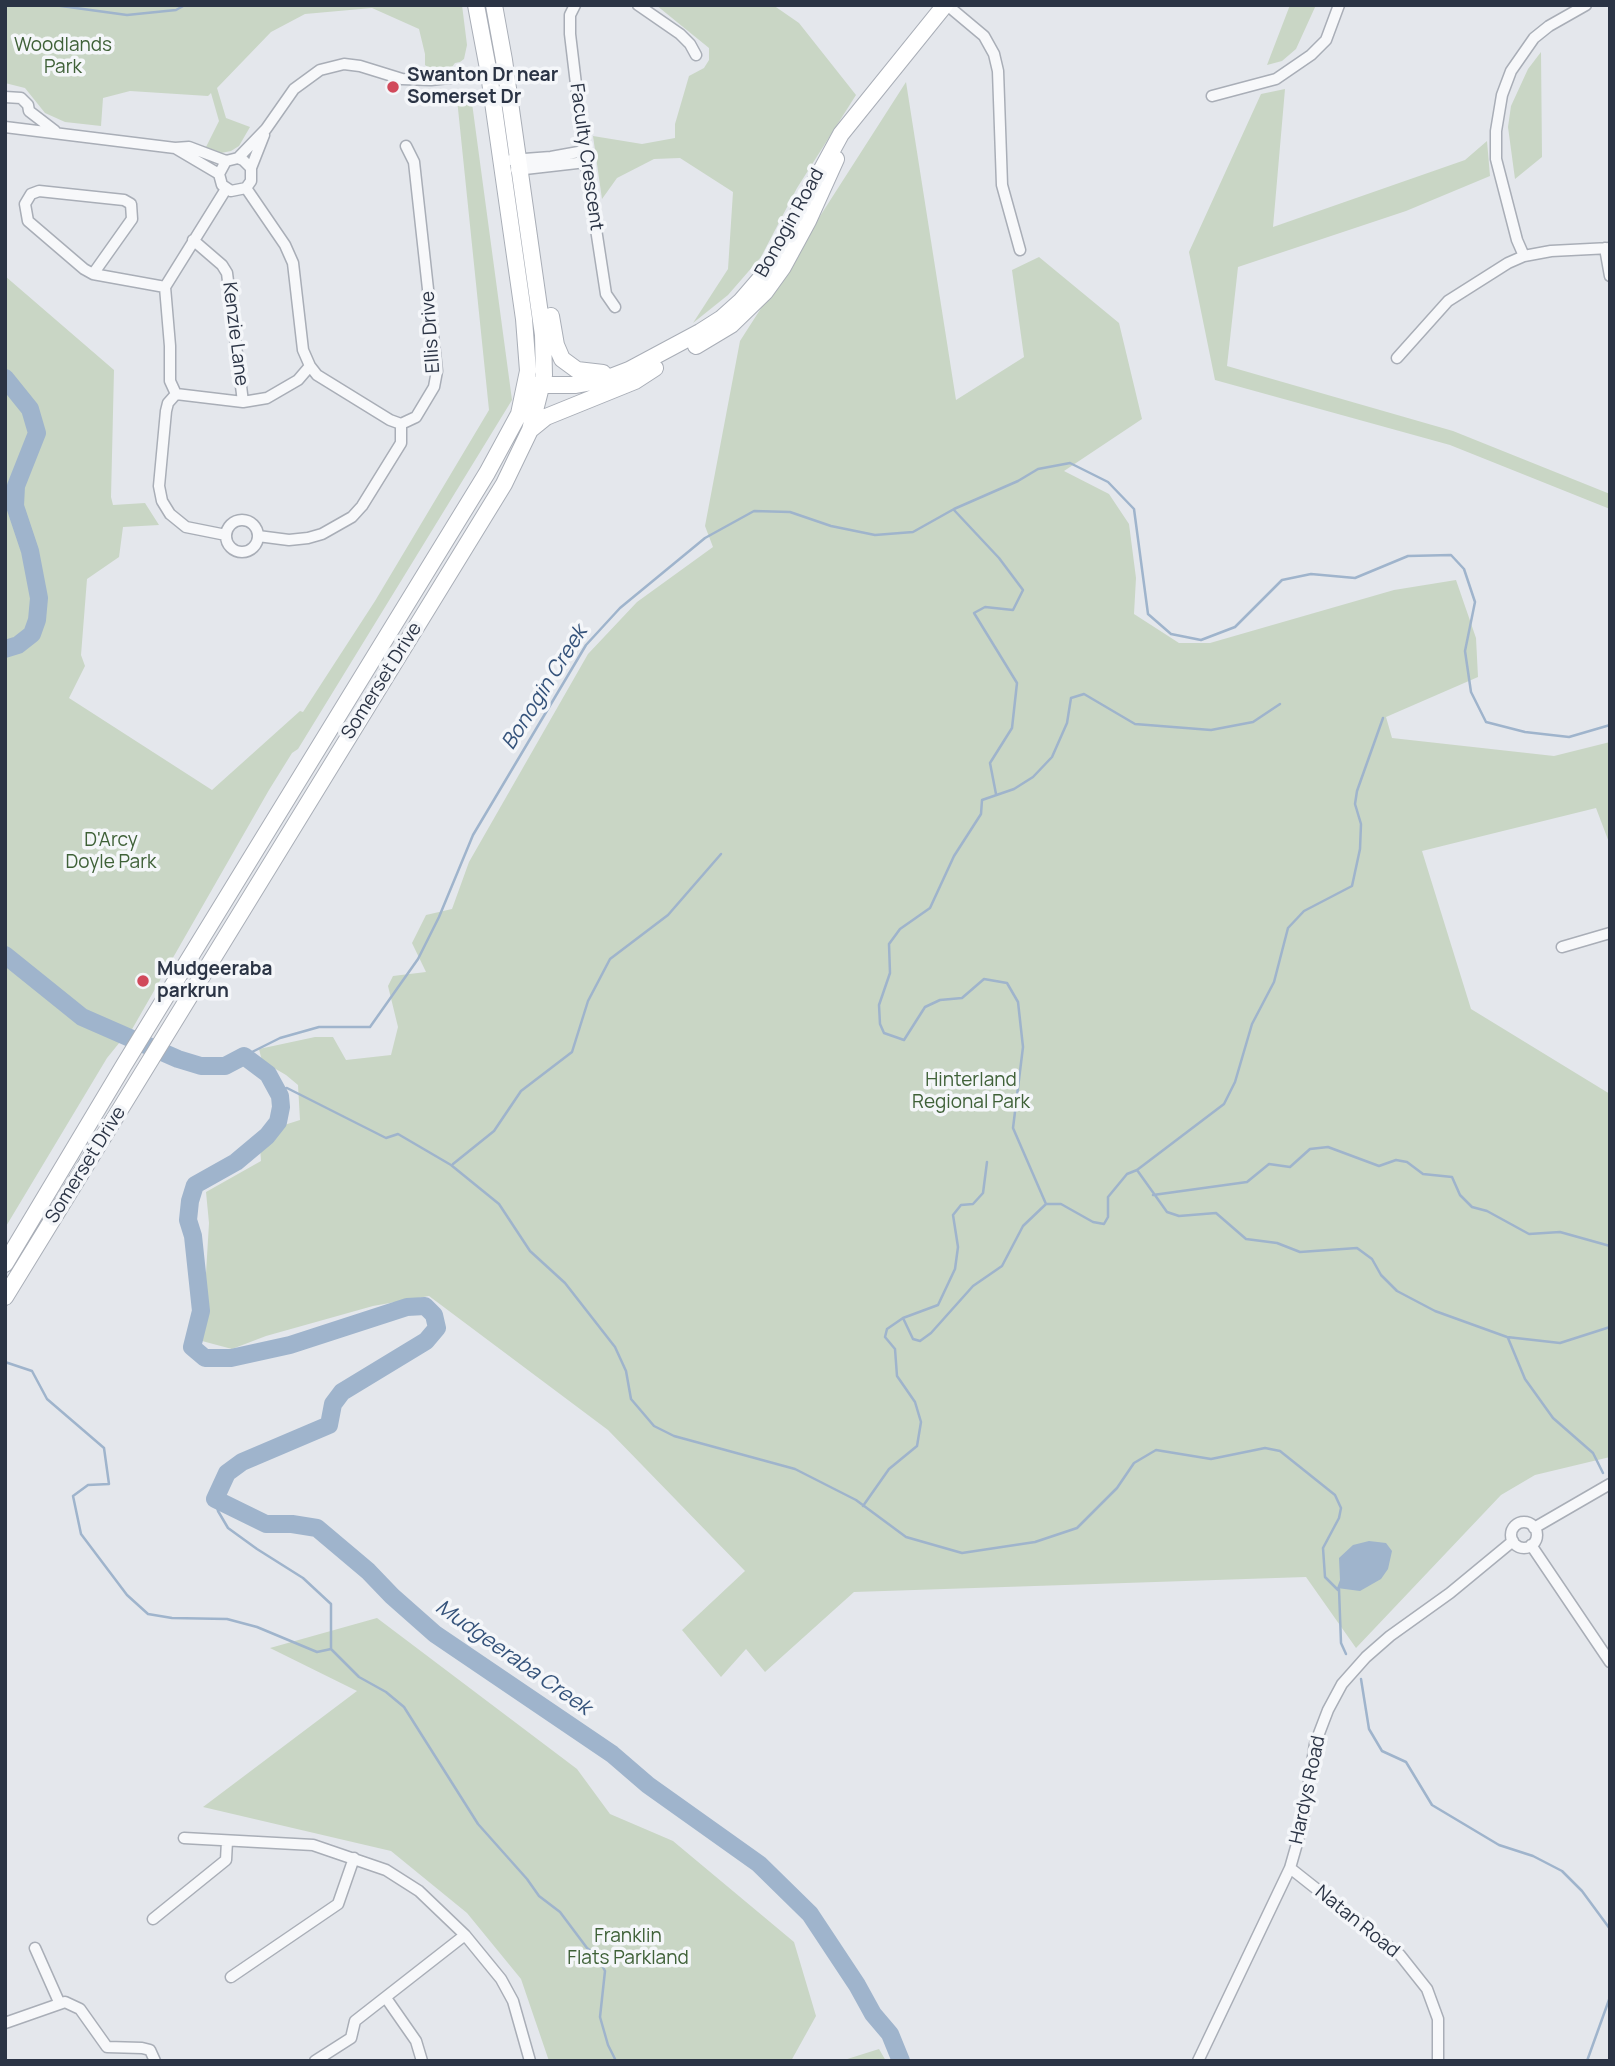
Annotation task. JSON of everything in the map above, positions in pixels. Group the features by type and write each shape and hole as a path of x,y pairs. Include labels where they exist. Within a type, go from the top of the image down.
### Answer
{"main road":[{"name":"Somerset Drive","path":"5,1264 537,388 528,353 489,74 476,5"},
{"name":"Somerset Drive","path":"5,1297 504,484 530,430 543,335 520,164 494,5"},
{"name":"Bonogin Road","path":"652,364 722,318 760,279 835,144 855,114 867,103 946,5"},
{"name":"Bonogin Road","path":"537,388 573,394 590,391 717,335 755,303 783,267 810,217 838,154 867,103"},
{"path":"760,279 778,260 800,218 810,217"},
{"path":"534,259 545,278 556,345 562,359 586,373 600,374 652,364"},
{"path":"530,430 546,417 624,386 652,364"},
{"path":"316,753 332,762"}],"street":[{"name":"Faculty Crescent","path":"575,5 570,15 570,34 585,157 606,294 615,307"},
{"path":"638,5 680,34 696,55"},
{"path":"946,5 984,36 994,54 998,71 1002,185 1020,250"},
{"path":"1212,96 1276,79 1311,55 1326,40 1339,5"},
{"path":"1524,256 1517,240 1496,159 1496,131 1502,95 1511,71 1534,38 1586,5"},
{"path":"5,128 175,148 190,147 226,161 237,158 266,129 294,89 320,70 344,64 402,79 431,80 506,72"},
{"path":"5,97 21,97 29,111 60,134"},
{"path":"20,128 27,121 29,111"},
{"path":"226,161 219,174 222,185 226,189 236,191 246,188 251,181 251,168 266,129"},
{"name":"Ellis Drive","path":"401,424 416,417 434,387 437,371 414,162 406,146"},
{"path":"175,148 219,174"},
{"path":"502,166 551,157 585,157"},
{"path":"237,158 251,168"},
{"path":"246,188 285,245 293,263 303,350 310,366 317,375 401,424 401,443 362,506 352,517 322,534 309,538 289,540 258,536"},
{"path":"177,394 170,381 165,287 226,189"},
{"path":"93,274 132,219 131,204 124,200 39,191 31,194 21,203 28,221 84,269 93,274 165,287"},
{"name":"Kenzie Lane","path":"193,240 222,265 227,273 243,402"},
{"path":"1396,358 1448,301 1487,275 1524,256 1551,251 1607,248 1610,276"},
{"path":"177,394 243,402 267,398 298,380 310,366"},
{"path":"177,394 168,403 166,411 159,482 162,501 170,514 186,527 226,535"},
{"path":"241,520 252,523 258,536 254,547 240,552 228,544 226,535 231,525 241,520"},
{"path":"1562,947 1610,933"},
{"path":"1534,1528 1610,1484"},
{"path":"1526,1522 1534,1528 1536,1539 1531,1545 1521,1547 1513,1541 1511,1532 1516,1524 1526,1522"},
{"name":"Hardys Road","path":"1198,2061 1290,1868 1302,1826 1315,1744 1342,1684 1366,1657 1390,1636 1450,1593 1513,1541"},
{"path":"1531,1545 1610,1662"},
{"path":"184,1838 313,1845 386,1870 419,1891 465,1935 500,1979 513,2001 530,2061"},
{"path":"153,1919 226,1860 227,1841"},
{"path":"231,1977 338,1903 354,1858"},
{"name":"Natan Road","path":"1290,1868 1401,1955 1427,1989 1438,2019 1438,2061"},
{"path":"315,2061 351,2038 355,2021 465,1935"},
{"path":"35,1948 60,2002"},
{"path":"386,1998 416,2041 422,2061"},
{"path":"5,2023 60,2002 70,2003 80,2009 107,2047 150,2050 155,2061"}],"green space":[{"name":"Woodlands Park","path":"5,5 462,5 467,45 464,59 452,67 429,68 425,65 419,29 372,8 305,14 271,32 217,88 226,118 250,127 239,146 221,153 206,147 219,121 211,93 208,96 130,91 103,98 101,126 65,122 45,113 25,88 5,83"},
{"path":"656,5 773,5 799,23 856,95 797,188 761,257 728,295 693,323 728,269 733,192 680,158 654,159 617,178 602,199 593,136 642,144 675,138 675,124 689,76 704,68 709,60 709,48"},
{"path":"1290,5 1316,5 1296,49 1282,61 1267,65"},
{"path":"1541,52 1542,157 1515,179 1508,127 1511,106 1528,69"},
{"name":"Hinterland Regional Park","path":"906,82 956,400 1024,357 1012,270 1039,257 1119,323 1142,419 1064,471 1109,494 1129,524 1136,578 1134,614 1179,643 1210,643 1394,590 1456,580 1476,638 1478,677 1386,717 1392,738 1554,756 1610,742 1610,845 1596,808 1422,851 1471,1009 1610,1094 1610,1457 1535,1475 1501,1495 1356,1648 1306,1577 854,1592 765,1672 746,1649 721,1677 682,1630 745,1571 608,1430 429,1296 373,1306 266,1336 232,1349 202,1341 209,1223 206,1192 261,1161 259,1133 300,1120 298,1085 262,1061 259,1049 315,1037 333,1037 346,1060 391,1055 398,1027 388,986 393,976 426,972 412,943 426,915 452,909 469,862 588,654 637,602 713,547 705,526 740,341"},
{"path":"1285,89 1273,227 1465,160 1487,141 1490,176 1406,211 1238,267 1227,366 1453,431 1610,494 1610,509 1450,445 1215,380 1189,252 1261,94"},
{"name":"D'Arcy Doyle Park","path":"457,99 472,103 512,400 298,749 292,753 269,790 127,1038 124,1037 107,1058 5,1228 5,276 114,370 113,505 145,503 159,525 123,527 119,557 87,579 81,655 85,666 69,698 212,790 300,711 303,712 375,601 489,410"},
{"name":"Franklin Flats Parkland","path":"377,1618 577,1769 610,1814 673,1841 794,1942 816,2016 791,2061 549,2061 521,1979 467,1913 391,1851 203,1807 357,1691 270,1648"},
{"path":"879,2049 886,2061 841,2061"}],"water":[{"path":"1369,1541 1386,1543 1392,1551 1388,1569 1381,1579 1360,1591 1337,1588 1340,1580 1339,1558 1353,1545"}],"waterway":[{"path":"54,5 127,15 176,10 185,5"},
{"name":"Mudgeeraba Creek","path":"5,378 30,409 37,433 16,486 15,506 30,551 39,598 37,620 32,634 18,645 5,649"},
{"name":"Bonogin Creek","path":"244,1056 280,1038 319,1027 370,1027 418,959 439,917 473,835 586,645 620,608 705,538 754,511 790,512 831,526 875,535 913,532 1038,469 1070,463 1108,482 1134,509 1148,614 1171,634 1201,640 1235,627 1282,580 1311,574 1355,578 1408,556 1451,555 1464,569 1475,602 1465,651 1471,692 1486,722 1525,732 1569,737 1610,725"},
{"path":"954,510 999,558 1023,590 1013,610 985,607 974,613 1017,683 1012,728 990,763 996,794"},
{"path":"1046,1204 1013,1128 1023,1047 1018,1002 1007,983 984,979 962,998 940,1000 925,1007 904,1040 884,1033 880,1024 879,1005 890,973 889,944 900,929 930,908 954,856 981,814 982,800 1014,789 1033,777 1052,757 1067,723 1071,698 1084,694 1135,724 1211,730 1253,722 1280,704"},
{"path":"903,1318 913,1339 920,1341 931,1333 973,1286 1002,1266 1023,1226 1046,1204 1061,1204 1093,1222 1104,1224 1108,1217 1108,1197 1127,1174 1137,1170 1224,1104 1235,1082 1252,1024 1274,982 1288,928 1304,911 1352,886 1360,849 1361,824 1355,804 1357,791 1383,718"},
{"path":"453,1164 494,1131 521,1091 572,1052 588,1001 610,959 668,915 721,854"},
{"name":"Mudgeeraba Creek","path":"5,955 82,1017 178,1059 201,1066 225,1066 244,1056 268,1074 280,1096 278,1122 267,1136 236,1162 195,1185 190,1201 188,1220 193,1236 201,1311 192,1347 205,1358 231,1358 290,1345 407,1307 425,1306 434,1315 437,1328 426,1341 342,1392 333,1404 329,1425 242,1462 227,1473 215,1499 266,1524 317,1528 435,1634 612,1754 648,1785 759,1864 810,1914 873,2014 890,2034 901,2061"},
{"path":"277,1091 287,1088 386,1138 398,1134 451,1165 499,1204 530,1251 565,1283 615,1347 626,1371 631,1399 654,1426 674,1436 795,1469 856,1500 906,1537 962,1553 1035,1542 1077,1528 1117,1488 1134,1463 1156,1450 1211,1459 1265,1448 1280,1451 1335,1495 1341,1508 1339,1518 1323,1548 1325,1577 1338,1590"},
{"path":"1153,1195 1247,1182 1269,1164 1290,1167 1310,1149 1328,1147 1379,1166 1396,1160 1407,1162 1423,1174 1452,1177 1460,1195 1472,1207 1487,1211 1529,1234 1560,1232 1610,1246"},
{"path":"863,1506 889,1469 917,1446 921,1422 915,1402 897,1376 895,1349 885,1337 887,1329 903,1318 938,1305 955,1269 958,1247 953,1215 961,1205 973,1204 983,1193 987,1162"},
{"path":"1137,1170 1167,1212 1179,1216 1216,1213 1246,1239 1277,1243 1300,1252 1357,1248 1372,1259 1381,1275 1397,1291 1435,1311 1507,1337 1560,1343 1610,1327"},
{"path":"1508,1338 1525,1379 1553,1418 1593,1453 1603,1473"},
{"path":"5,1362 32,1371 47,1399 104,1448 109,1484 88,1485 73,1496 81,1534 127,1595 148,1614 172,1618 227,1619 257,1627 317,1652 331,1649"},
{"path":"215,1499 218,1511 228,1528 303,1578 331,1604 331,1649 359,1677 386,1692 404,1707 478,1824 539,1896 560,1912 587,1948 597,1956 605,1971 600,2017 616,2061"},
{"path":"1339,1589 1341,1643 1346,1654"},
{"path":"1361,1679 1369,1729 1382,1751 1406,1762 1432,1805 1499,1845 1533,1856 1562,1871 1582,1891 1610,1929"},
{"path":"1587,2061 1610,1997"}],"place":[{"name":"Swanton Dr near Somerset Dr","path":"393,87"},
{"name":"Mudgeeraba parkrun","path":"143,981"}]}
